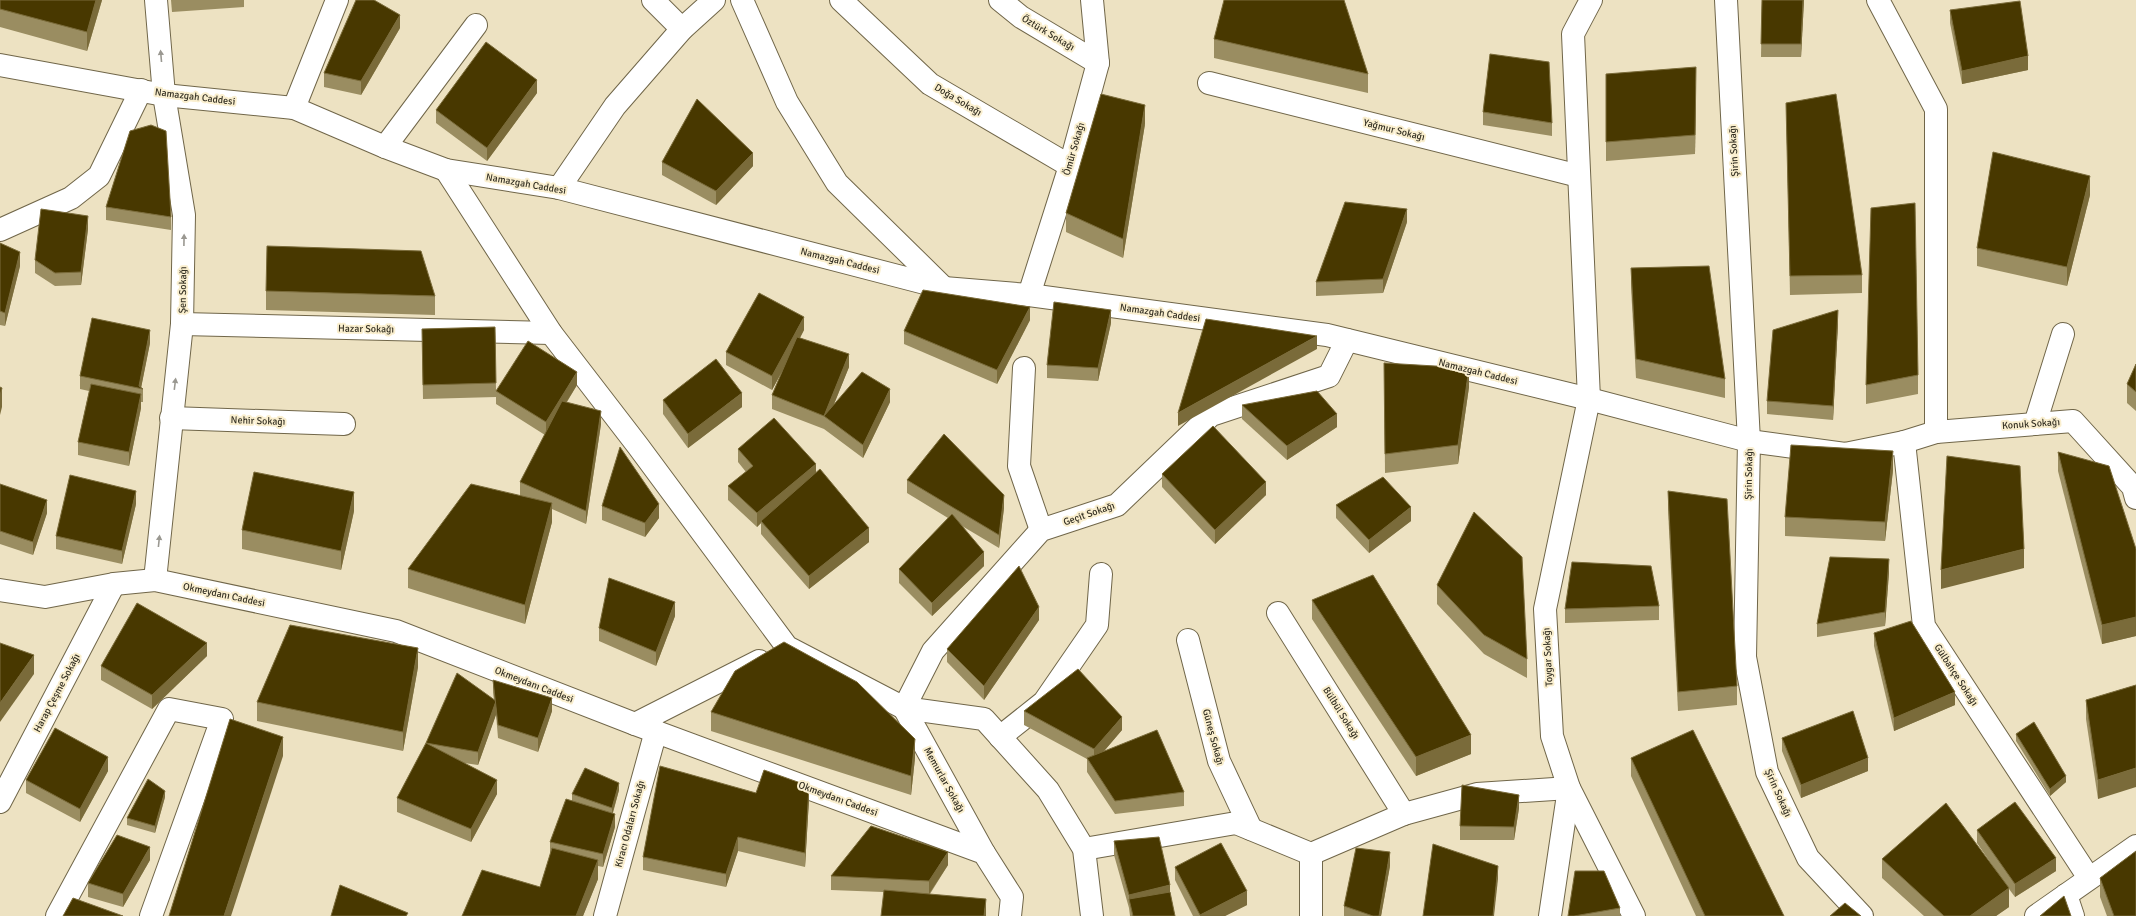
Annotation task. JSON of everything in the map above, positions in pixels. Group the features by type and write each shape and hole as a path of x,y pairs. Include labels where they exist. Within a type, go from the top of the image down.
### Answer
{"street":[{"name":"Şen Sokağı","path":"155,580 182,324 184,215 164,95 156,0"},
{"path":"294,108 337,0"},
{"path":"653,0 682,29"},
{"path":"558,188 615,106 682,29 714,0"},
{"path":"742,0 787,102 837,183 944,288"},
{"name":"Doğa Sokağı","path":"842,0 930,84 1070,166"},
{"name":"Öztürk Sokağı","path":"1000,0 1021,16 1098,63"},
{"name":"Ömür Sokağı","path":"1030,295 1070,166 1098,63 1092,0"},
{"name":"Toygar Sokağı","path":"1550,916 1569,788 1552,736 1545,609 1589,399 1573,34 1591,0"},
{"name":"Şirin Sokağı","path":"1726,0 1749,441 1745,658 1767,772 1808,858 1862,916"},
{"path":"1878,0 1936,109 1936,432"},
{"path":"385,147 476,25"},
{"name":"Namazgah Caddesi","path":"0,65 164,95 294,108 385,147 446,170 558,188 944,288 1030,295 1327,335 1589,399 1749,441 1844,454 1904,442 1936,432"},
{"name":"Yağmur Sokağı","path":"1209,83 1580,176"},
{"path":"0,230 71,198 99,176 141,90"},
{"path":"446,170 550,333 638,446 787,647 904,708 984,719 1048,790 1084,850 1092,916"},
{"name":"Hazar Sokağı","path":"182,324 550,333"},
{"path":"2035,424 2063,334"},
{"name":"Geçit Sokağı","path":"1041,530 1117,505 1211,415 1329,376 1347,340"},
{"path":"904,708 933,651 1041,530 1019,466 1024,368"},
{"name":"Nehir Sokağı","path":"171,418 344,424"},
{"name":"Konuk Sokağı","path":"1936,432 2074,421 2133,487 2136,498"},
{"name":"Gülbahçe Sokağı","path":"1904,442 1924,626 2089,878"},
{"path":"1000,737 1044,702 1097,625 1101,574"},
{"name":"Okmeydanı Caddesi","path":"0,590 45,597 114,584 155,580 396,631 635,724 984,853"},
{"name":"Harap Çeşme Sokağı","path":"0,802 114,584"},
{"name":"Bülbül Sokağı","path":"1278,613 1404,814"},
{"name":"Güneş Sokağı","path":"1188,640 1219,761 1250,829"},
{"path":"635,724 787,647"},
{"name":"Memurlar Sokağı","path":"904,708 984,853"},
{"path":"57,916 169,709 222,719 151,916"},
{"name":"Kiracı Odaları Sokağı","path":"605,916 656,731"},
{"path":"1084,850 1236,823 1311,854 1404,814 1477,794 1569,788 1634,916"},
{"path":"2036,916 2136,846"},
{"path":"984,853 1012,897 1010,916"},
{"path":"1310,916 1311,854"},
{"path":"2066,895 2073,916"}],"building":[{"path":"0,0 96,0 87,32 0,9"},
{"path":"356,0 374,0 400,15 361,81 324,73"},
{"path":"1224,0 1344,0 1368,74 1214,39"},
{"path":"1762,0 1803,0 1801,44 1761,44"},
{"path":"2020,1 2028,56 1962,71 1950,10"},
{"path":"486,42 537,80 487,148 436,110"},
{"path":"1490,54 1549,62 1552,123 1483,112"},
{"path":"1696,67 1695,135 1606,142 1606,74"},
{"path":"1101,94 1145,105 1123,239 1066,213"},
{"path":"1836,94 1862,275 1790,276 1786,103"},
{"path":"697,99 753,153 716,191 662,162"},
{"path":"151,125 166,131 171,217 106,207 130,131"},
{"path":"1993,152 2090,176 2067,267 1977,248"},
{"path":"1345,202 1407,209 1383,279 1316,282"},
{"path":"1915,203 1918,375 1866,385 1871,208"},
{"path":"41,209 88,216 81,272 55,273 35,260"},
{"path":"0,243 20,252 5,313 0,311"},
{"path":"267,246 421,251 435,296 266,291"},
{"path":"1709,266 1725,379 1636,359 1631,268"},
{"path":"923,290 1030,307 997,370 904,331"},
{"path":"759,293 804,317 772,376 726,352"},
{"path":"1054,302 1111,310 1098,368 1047,365"},
{"path":"1838,310 1833,406 1767,401 1773,330"},
{"path":"92,318 150,330 139,386 143,389 80,376"},
{"path":"1206,319 1317,336 1178,413"},
{"path":"495,327 496,383 423,385 422,329"},
{"path":"797,337 849,354 824,416 772,395"},
{"path":"528,341 577,372 546,422 496,391"},
{"path":"716,359 742,393 688,434 663,400"},
{"path":"1384,363 1469,368 1458,445 1385,454"},
{"path":"2136,364 2136,392 2127,384"},
{"path":"862,372 890,389 863,445 824,416"},
{"path":"91,384 141,394 129,452 78,442"},
{"path":"1317,391 1337,414 1287,446 1242,405"},
{"path":"562,401 601,411 586,511 520,482"},
{"path":"774,418 816,464 757,513 728,486 753,466 738,449"},
{"path":"1213,426 1266,482 1215,530 1162,474"},
{"path":"944,434 1004,495 999,535 907,480"},
{"path":"1791,445 1893,451 1885,522 1785,517"},
{"path":"620,447 659,504 645,523 602,506"},
{"path":"2058,452 2109,466 2136,549 2136,617 2102,625"},
{"path":"1947,456 2020,466 2024,549 1941,570"},
{"path":"820,469 869,528 809,576 761,521"},
{"path":"254,472 354,492 341,551 242,530"},
{"path":"70,475 136,491 122,551 56,536"},
{"path":"1383,477 1411,507 1369,540 1336,505"},
{"path":"0,484 47,500 33,542 0,531"},
{"path":"471,484 552,503 525,605 408,569"},
{"path":"1668,491 1727,499 1737,686 1678,692"},
{"path":"1474,512 1522,557 1527,659 1484,635 1437,585"},
{"path":"952,514 984,552 932,603 899,569"},
{"path":"1830,557 1889,559 1885,612 1817,624"},
{"path":"1572,562 1651,566 1659,606 1565,609"},
{"path":"1019,566 1039,607 984,686 947,649"},
{"path":"1373,575 1471,735 1416,757 1312,600"},
{"path":"609,578 675,602 656,652 599,628"},
{"path":"137,603 207,643 152,695 101,666"},
{"path":"1911,621 1955,692 1894,718 1874,633"},
{"path":"290,625 418,648 403,732 257,702"},
{"path":"784,642 857,682 915,739 911,776 711,712 735,671"},
{"path":"0,643 34,655 0,703"},
{"path":"1078,669 1122,717 1094,749 1024,711"},
{"path":"457,673 496,701 478,752 426,743"},
{"path":"493,680 552,698 538,738 498,725"},
{"path":"2136,685 2136,768 2098,780 2086,700"},
{"path":"1853,711 1868,758 1801,785 1782,738"},
{"path":"230,719 283,737 224,916 169,916"},
{"path":"2034,722 2066,776 2050,789 2016,734"},
{"path":"55,728 108,757 80,809 26,780"},
{"path":"1157,730 1184,792 1115,801 1087,758"},
{"path":"1693,730 1784,916 1705,916 1631,758"},
{"path":"426,743 497,780 471,829 397,798"},
{"path":"660,766 756,793 764,770 809,786 805,853 738,837 726,874 643,857"},
{"path":"585,768 619,783 612,808 572,794"},
{"path":"148,779 165,791 155,826 127,818"},
{"path":"1462,785 1519,795 1514,827 1460,826"},
{"path":"566,799 615,814 603,854 550,842"},
{"path":"2015,802 2056,858 2015,884 1977,830"},
{"path":"1946,803 2009,888 1970,916 1944,916 1882,859"},
{"path":"871,826 948,852 929,881 831,876"},
{"path":"117,835 150,847 123,894 88,883"},
{"path":"1159,837 1170,885 1129,895 1114,841"},
{"path":"1221,843 1247,891 1200,915 1175,867"},
{"path":"1433,844 1498,866 1493,916 1423,916"},
{"path":"552,848 598,860 576,916 462,916 482,870 540,887"},
{"path":"1356,848 1390,852 1379,916 1373,916 1344,906"},
{"path":"2136,851 2136,916 2114,916 2100,878"},
{"path":"1575,871 1604,871 1620,908 1568,916"},
{"path":"340,885 408,913 406,916 331,916"},
{"path":"884,890 986,899 984,916 881,916"},
{"path":"1170,892 1175,916 1133,916 1129,899"},
{"path":"2064,896 2071,916 2040,916"},
{"path":"73,898 123,916 63,916"},
{"path":"1845,903 1861,916 1830,916"}]}
